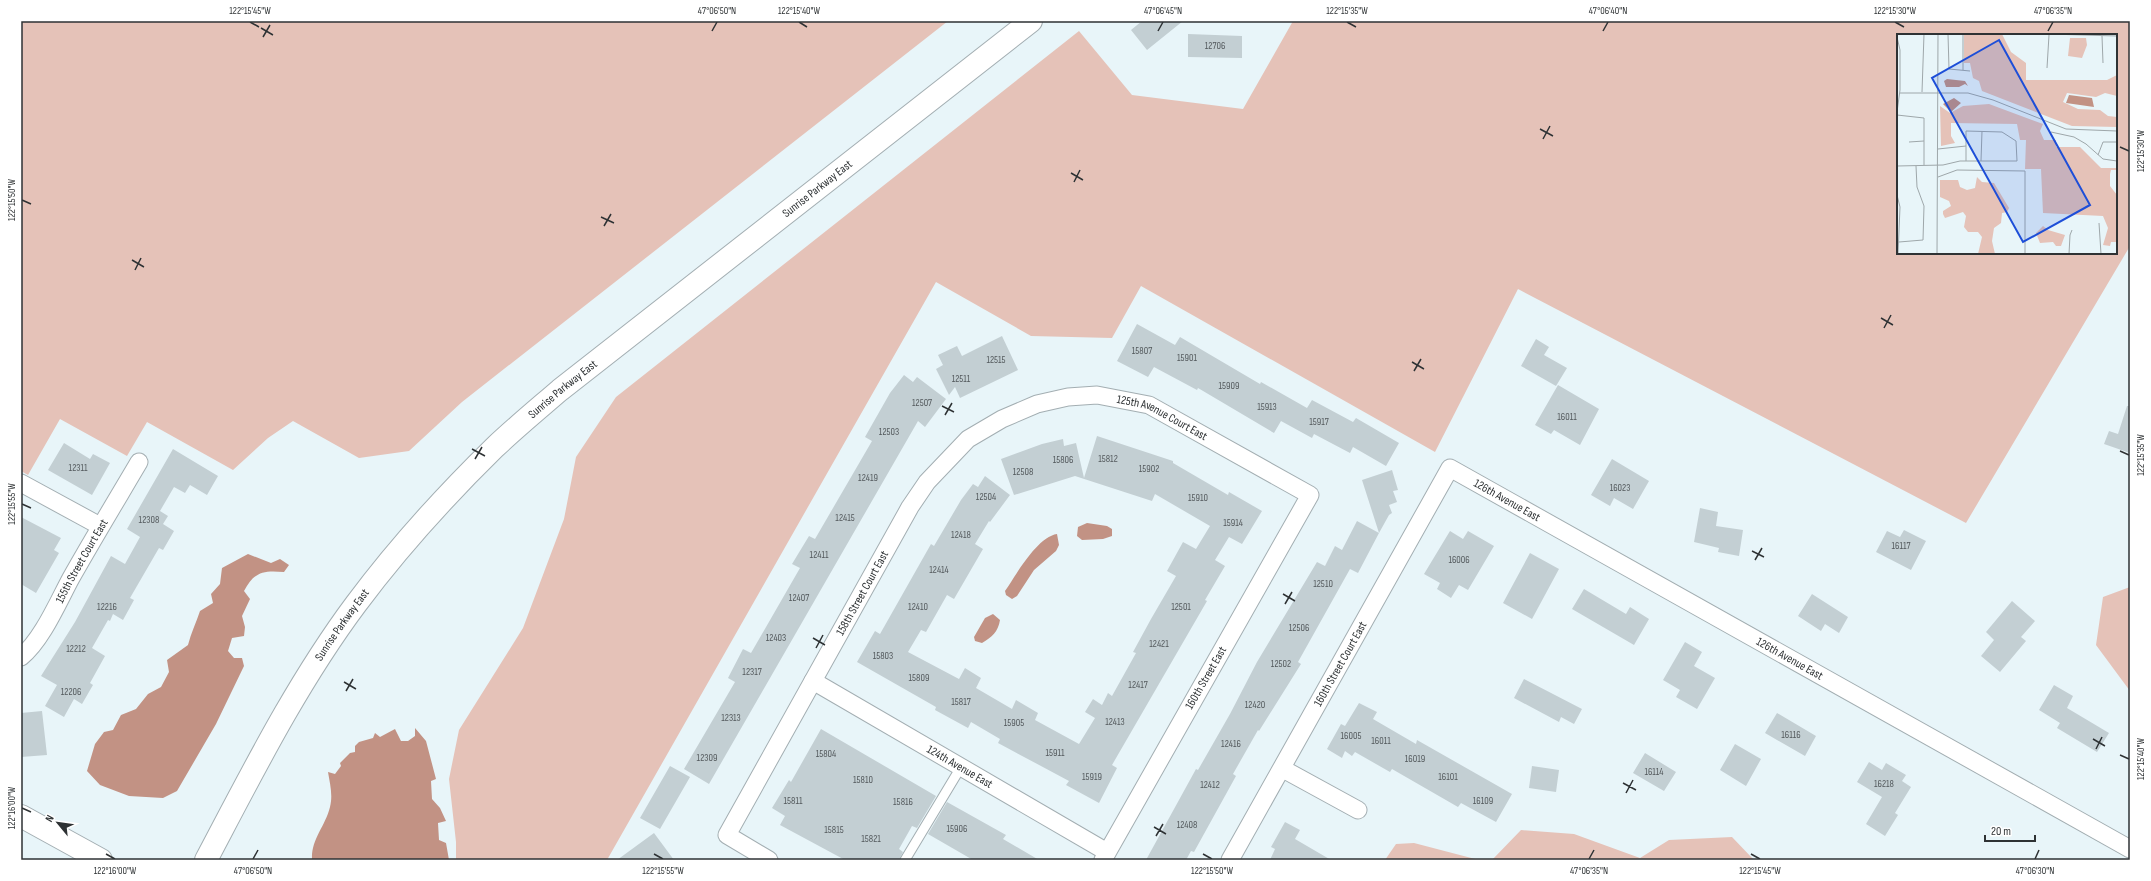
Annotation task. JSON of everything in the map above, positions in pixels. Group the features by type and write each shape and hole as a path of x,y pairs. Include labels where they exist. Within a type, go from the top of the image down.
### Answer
{"street":[{"name":"Sunrise Parkway East","path":"206,860 293,702 333,636 356,604 437,506 495,448 560,390 1031,21"},
{"name":"125th Avenue Court East","path":"1002,419 1036,404 1068,397 1097,395 1149,405 1310,495"},
{"name":"158th Street Court East","path":"769,860 728,835 910,507 927,482 968,439 1002,419"},
{"name":"155th Street Court East","path":"21,657 29,651 40,633 100,526 139,462"},
{"name":"160th Street Court East","path":"1230,860 1283,769 1450,468"},
{"name":"126th Avenue East","path":"1450,468 2130,849"},
{"path":"21,483 100,526"},
{"name":"160th Street East","path":"1105,856 1310,495"},
{"name":"124th Avenue East","path":"813,681 961,767 1105,856"},
{"path":"1283,769 1358,810"},
{"path":"21,816 101,860"}],"lane":[{"path":"906,860 961,767"}],"shaded area":[{"path":"21,21 948,21 462,402 409,451 359,458 293,421 268,438 233,470 147,422 127,456 60,419 28,475 21,471"},
{"path":"1293,21 2130,21 2130,246 1966,523 1518,289 1435,452 1141,286 1112,338 1031,336 936,282 607,860 456,860 456,842 449,779 459,730 523,628 564,519 576,457 616,397 1079,31 1132,95 1243,109"},
{"path":"1087,523 1107,526 1112,529 1112,536 1103,539 1082,540 1077,536 1078,527"},
{"path":"1057,534 1059,545 1056,551 1034,570 1017,596 1012,599 1006,595 1005,591 1035,549 1049,537"},
{"path":"248,554 271,563 280,559 289,565 284,572 270,571 256,576 244,591 250,599 242,616 245,627 244,636 232,638 228,651 234,658 242,658 244,666 216,724 177,791 163,798 129,796 100,785 87,771 95,744 104,732 113,730 121,715 136,709 148,694 161,687 169,672 167,660 188,645 200,611 213,603 211,594 220,584 222,568"},
{"path":"2130,587 2130,691 2096,645 2103,597"},
{"path":"993,614 1000,620 996,631 982,643 975,641 974,637 985,618"},
{"path":"415,728 426,741 436,779 431,781 432,799 440,808 446,821 438,823 439,840 446,843 449,860 312,860 312,853 316,839 328,814 331,803 331,790 328,772 335,774 341,766 340,763 350,753 355,752 355,746 359,742 373,738 375,733 380,737 395,729 401,741 408,741 415,736"},
{"path":"1521,830 1574,834 1640,858 1669,840 1732,837 1754,860 1492,860"},
{"path":"1414,843 1479,860 1385,860 1396,844"}],"building":[{"path":"1142,21 1183,21 1147,50 1131,30"},
{"path":"1188,34 1242,36 1242,58 1188,57"},
{"path":"1137,324 1175,345 1180,337 1260,384 1261,382 1307,408 1312,400 1353,422 1356,418 1399,443 1386,466 1353,447 1350,453 1314,434 1312,438 1281,421 1274,433 1198,388 1197,390 1154,367 1148,377 1117,361"},
{"path":"1002,336 1018,370 960,398 955,387 949,395 936,369 943,365 938,355 957,346 962,356"},
{"path":"1536,339 1549,347 1544,355 1567,368 1556,386 1521,366"},
{"path":"904,375 913,382 917,377 946,399 925,427 918,421 709,784 684,769 735,682 728,678 743,649 751,653 800,568 792,564 809,536 815,539 872,441 865,437 890,393"},
{"path":"1558,385 1599,409 1580,445 1554,430 1551,434 1535,425"},
{"path":"2127,406 2130,406 2130,453 2104,444 2109,431 2118,434"},
{"path":"1097,436 1173,461 1173,463 1228,495 1229,492 1262,511 1242,544 1229,537 1215,560 1225,566 1205,600 1207,601 1112,765 1117,768 1099,803 1066,785 1069,781 998,743 1000,739 971,722 968,728 935,710 936,707 857,662 875,631 880,634 931,544 934,546 961,500 973,484 978,487 985,476 1010,495 990,522 989,521 975,544 983,549 954,599 947,595 926,632 921,630 908,652 959,679 965,668 981,678 976,688 1012,709 1016,700 1038,713 1035,720 1079,744 1095,718 1085,712 1093,699 1102,705 1108,693 1112,696 1136,653 1133,652 1176,576 1167,571 1183,542 1196,549 1210,526 1155,494 1152,501 1075,476 1014,495 1001,459 1042,444 1063,439 1064,446 1076,443 1084,478"},
{"path":"64,443 90,459 93,454 110,463 92,495 48,470"},
{"path":"173,449 218,476 207,495 190,485 185,493 174,487 160,511 168,516 163,524 174,531 163,550 159,548 130,598 134,600 123,620 113,614 110,621 108,620 92,648 105,656 90,683 93,685 82,704 74,699 64,717 45,706 57,685 41,676 75,622 111,556 125,564 140,537 127,529"},
{"path":"1612,459 1649,481 1633,509 1614,498 1610,506 1591,495"},
{"path":"1392,470 1398,490 1393,491 1397,502 1389,505 1392,513 1389,515 1379,533 1362,480"},
{"path":"1700,508 1718,512 1716,526 1743,530 1739,556 1718,552 1719,548 1694,542"},
{"path":"21,517 61,538 54,550 59,553 36,593 21,584"},
{"path":"1357,521 1379,533 1358,573 1350,569 1298,662 1301,664 1259,731 1258,730 1233,774 1236,776 1194,852 1191,851 1186,860 1146,860 1196,769 1198,770 1230,714 1257,662 1317,562 1325,566 1335,546 1342,550"},
{"path":"1904,530 1926,541 1911,570 1876,552 1887,531 1900,537"},
{"path":"1450,531 1463,539 1468,531 1494,546 1468,590 1459,585 1451,598 1437,589 1440,583 1424,574"},
{"path":"1530,553 1559,569 1532,619 1503,603"},
{"path":"1584,589 1626,614 1630,607 1649,619 1634,645 1572,609"},
{"path":"1812,594 1848,617 1839,633 1825,624 1821,631 1798,616"},
{"path":"2012,601 2035,621 2021,637 2026,641 2000,672 1981,656 1994,640 1986,632"},
{"path":"1685,642 1702,652 1694,666 1715,678 1697,709 1676,697 1680,690 1663,680"},
{"path":"1524,679 1582,709 1574,724 1561,717 1559,722 1514,698"},
{"path":"2054,685 2073,696 2067,708 2109,733 2097,752 2057,728 2060,723 2039,710"},
{"path":"1359,703 1377,712 1373,719 1416,744 1417,740 1512,794 1496,822 1461,803 1458,807 1392,769 1390,772 1355,752 1352,756 1345,751 1342,758 1327,749 1341,724 1345,726"},
{"path":"42,711 47,755 21,757 21,713"},
{"path":"1777,713 1816,736 1805,756 1765,733"},
{"path":"821,729 936,796 917,828 912,826 899,849 903,852 899,860 845,860 780,825 785,816 772,808 789,780 791,782"},
{"path":"1735,744 1761,759 1746,786 1720,770"},
{"path":"1645,753 1676,772 1664,791 1633,773"},
{"path":"1869,762 1882,770 1886,763 1906,775 1902,781 1911,787 1895,813 1898,815 1885,836 1866,824 1882,797 1857,782"},
{"path":"670,766 690,777 660,829 640,818"},
{"path":"1532,766 1559,770 1556,792 1529,788"},
{"path":"947,802 1006,835 1003,839 1039,860 973,860 928,834"},
{"path":"1285,822 1300,830 1295,839 1331,860 1270,860 1275,849 1271,847"},
{"path":"654,833 674,860 617,860"}]}
